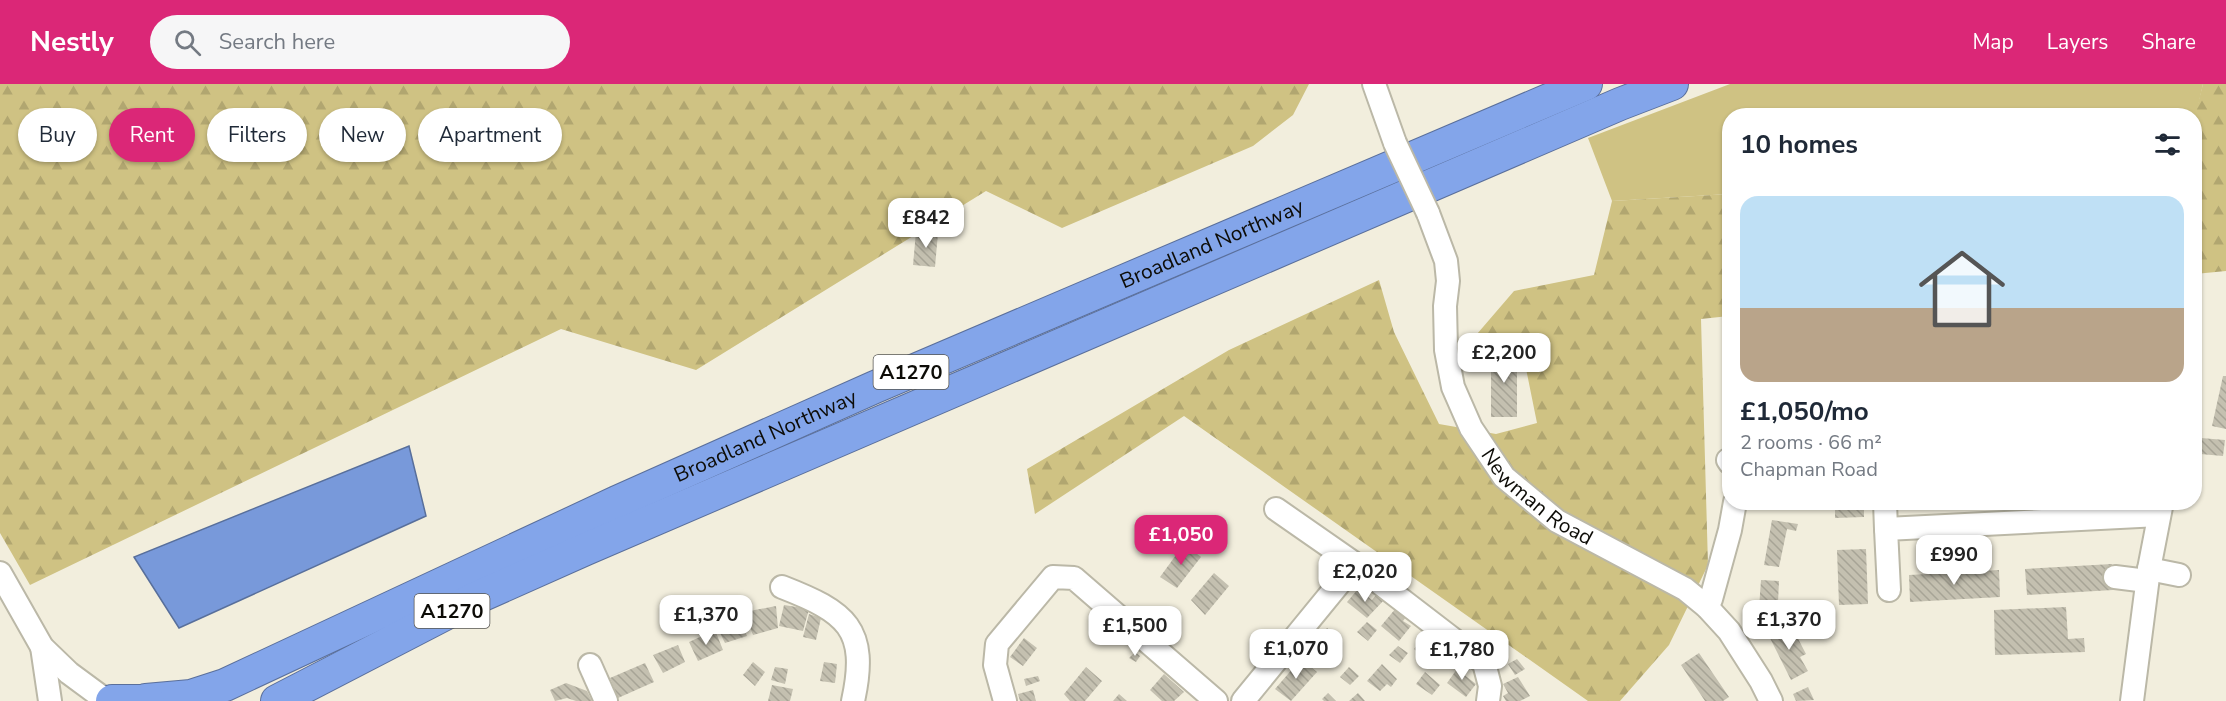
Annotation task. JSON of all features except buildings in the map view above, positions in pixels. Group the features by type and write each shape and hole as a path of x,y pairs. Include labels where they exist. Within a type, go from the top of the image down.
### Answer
{"highway":[{"name":"Broadland Northway","path":"147,701 191,696 225,685 606,507 875,387 1586,84"},
{"name":"Broadland Northway","path":"277,701 476,598 586,549 1620,104 1672,84"},
{"name":"A1270","path":"112,701 147,701"}],"street":[{"name":"Newman Road","path":"1374,84 1395,143 1428,213 1446,261 1448,281 1445,306 1446,350 1453,387 1471,428 1504,477 1557,521 1685,589 1707,607 1729,631 1771,701"},
{"path":"1276,509 1354,564 1484,663 1490,686 1488,701"},
{"path":"1707,607 1730,530 1733,510"},
{"path":"1885,510 1889,590"},
{"path":"1886,529 2134,510"},
{"path":"2132,701 2148,575 2160,510"},
{"path":"1243,701 1354,564"},
{"path":"0,573 42,647 69,673 107,701"},
{"path":"2115,577 2179,575"},
{"path":"1005,701 994,665 997,644 1053,577 1074,578 1216,701"},
{"path":"783,586 834,611 847,624 857,644 859,661 852,701"},
{"path":"42,647 50,701"},
{"path":"590,665 606,701"}],"green space":[{"path":"0,84 1309,84 1293,115 1253,146 1062,228 986,191 696,370 561,329 30,585 0,533"},
{"path":"1730,84 2203,84 2198,108 1722,108 1722,194 1612,201 1588,138"},
{"path":"2203,84 2226,84 2226,271 2202,273 2202,108 2197,108"},
{"path":"1722,194 1722,317 1701,319 1708,565 1669,645 1620,701 1588,701 1184,416 1035,514 1027,469 1229,350 1379,280 1394,332 1439,424 1496,434 1537,423 1521,344 1477,334 1514,291 1594,275 1612,201"}],"water":[{"path":"409,446 426,516 179,628 134,557"}]}
